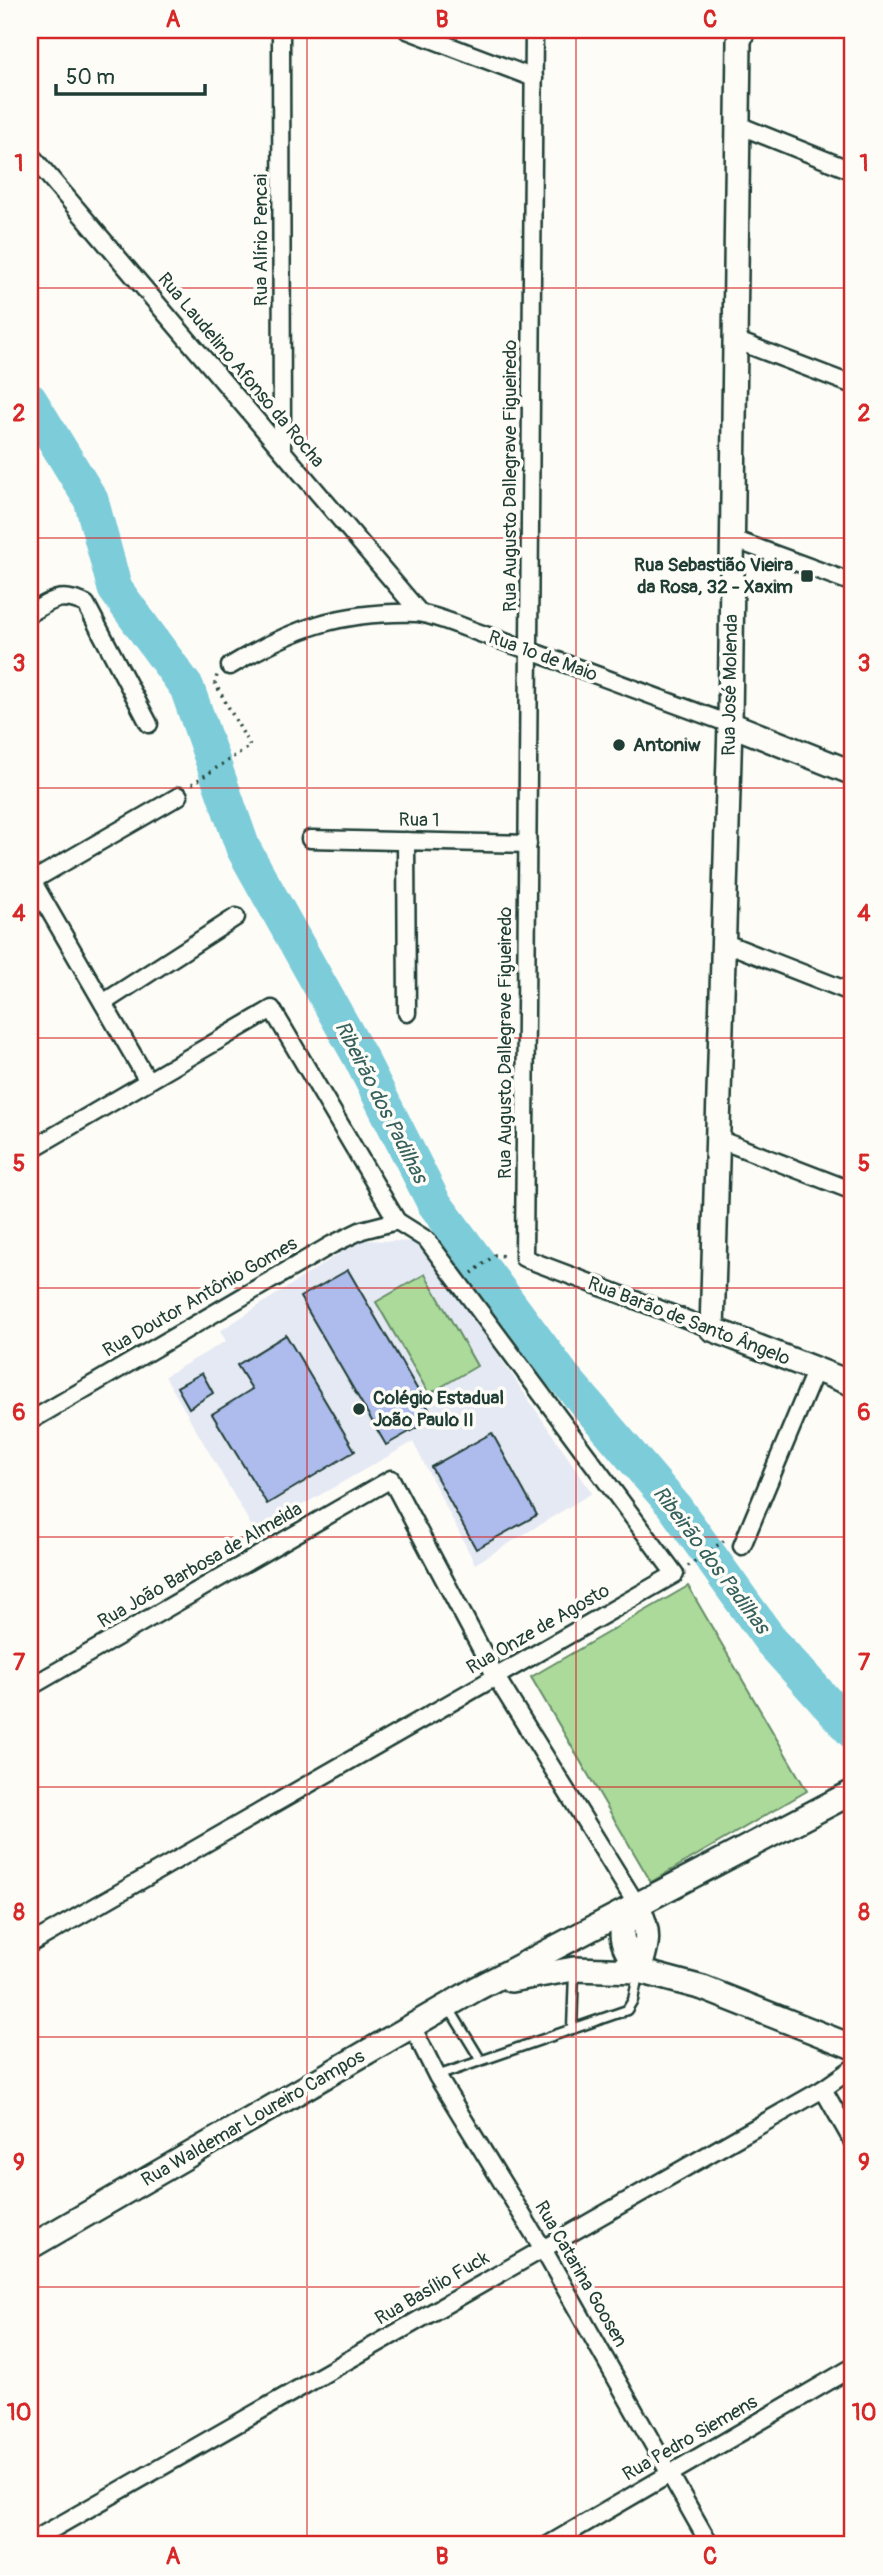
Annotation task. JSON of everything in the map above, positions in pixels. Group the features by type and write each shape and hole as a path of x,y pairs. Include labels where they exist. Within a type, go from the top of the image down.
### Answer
{"street":[{"name":"Rua Alírio Pencai","path":"282,30 282,450"},
{"path":"407,30 534,78"},
{"name":"Rua Augusto Dallegrave Figueiredo","path":"524,1258 534,30"},
{"name":"Rua José Molenda","path":"712,1329 730,724 741,35"},
{"path":"738,125 853,171"},
{"name":"Rua Laudelino Afonso da Rocha","path":"30,154 420,613"},
{"path":"735,340 853,385"},
{"path":"733,539 853,583"},
{"path":"30,613 55,598 70,597 86,604 149,723"},
{"name":"Rua 1º de Maio","path":"230,666 268,643 323,622 420,613 730,724 853,773"},
{"path":"148,1081 30,880 178,796"},
{"name":"Rua 1","path":"310,839 528,844"},
{"path":"406,841 407,1013"},
{"path":"103,1003 236,917"},
{"path":"723,942 853,993"},
{"path":"30,1150 272,1009 397,1221"},
{"path":"718,1139 853,1191"},
{"name":"Rua Doutor Antônio Gomes","path":"30,1421 331,1245 362,1230 397,1221"},
{"name":"Rua Onze de Agosto","path":"30,1944 676,1574 426,1240 397,1221"},
{"name":"Rua Barão de Santo Ângelo","path":"524,1258 853,1384"},
{"path":"737,1541 816,1369"},
{"name":"Rua João Barbosa de Almeida","path":"30,1687 391,1479 496,1677"},
{"path":"496,1677 637,1905 648,1929 646,1949 639,1971"},
{"name":"Rua Waldemar Loureiro Campos","path":"30,2247 476,1989 853,1792"},
{"name":"Rua Waldemar Loureiro Campos","path":"476,1989 523,1977 574,1969 639,1971 703,1988 853,2047"},
{"name":"Rua Catarina Goosen","path":"412,2026 438,2076 543,2249 710,2545"},
{"name":"Rua Basílio Fuck","path":"30,2542 823,2089 853,2068"},
{"path":"823,2089 853,2142"},
{"name":"Rua Pedro Siemens","path":"548,2545 853,2367"}],"lane":[{"path":"572,2029 574,1969"},
{"path":"438,2076 480,2059 627,2010 633,2000 639,1971"},
{"path":"447,2006 480,2059"}],"path":[{"path":"191,784 250,746 215,683 217,673 230,666"},
{"path":"469,1275 495,1255"},
{"path":"685,1568 737,1541"}],"shaded area":[{"name":"Colégio Estadual João Paulo II","path":"360,1240 422,1242 592,1493 475,1564 413,1442 255,1532 165,1376 226,1341 220,1331"}],"green space":[{"path":"425,1274 477,1366 429,1394 376,1302"},
{"path":"688,1586 807,1791 651,1882 531,1677"}],"building":[{"path":"348,1270 434,1418 386,1445 300,1297"},
{"path":"286,1335 355,1451 267,1504 212,1414 252,1389 237,1365"},
{"path":"202,1373 213,1393 189,1408 177,1387"},
{"path":"492,1433 537,1515 476,1549 431,1467"}],"waterway":[{"name":"Ribeirão dos Padilhas","path":"30,400 91,500 115,589 187,688 243,848 361,1059 434,1203 562,1375 674,1506 771,1641 853,1732"}],"place":[{"name":"Rua Sebastião Vieira da Rosa, 32 - Xaxim","path":"807,576"},
{"name":"Antoniw","path":"619,745"},
{"name":"Colégio Estadual João Paulo II","path":"359,1409"}]}
